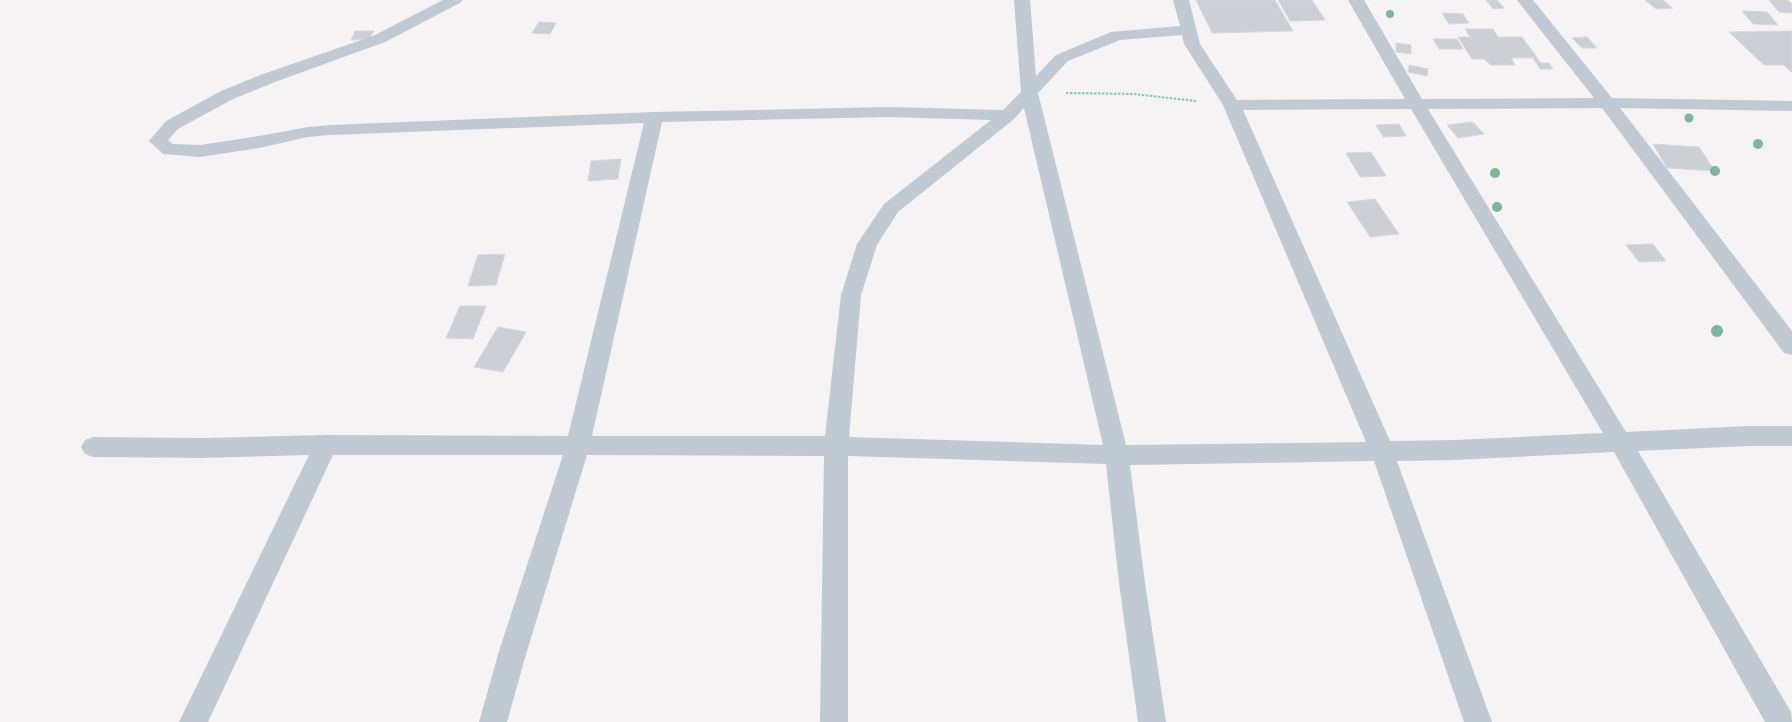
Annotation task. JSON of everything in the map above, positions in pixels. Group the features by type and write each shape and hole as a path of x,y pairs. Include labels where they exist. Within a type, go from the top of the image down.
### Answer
{"street":[{"path":"455,0 379,39 269,78 227,95 172,125 158,141 169,150 200,151 259,142 308,132 330,130 654,117 889,112 1008,115"},
{"path":"1022,0 1029,92 1117,455 1132,583 1152,722"},
{"path":"1181,0 1192,44 1232,105 1382,451 1478,722"},
{"path":"1356,0 1416,103 1620,442 1781,722"},
{"path":"1525,0 1585,74 1605,103 1792,347"},
{"path":"834,722 836,446 851,295 867,244 891,208 1008,115 1062,58 1116,35 1189,30"},
{"path":"1232,105 1605,103 1792,106"},
{"path":"493,722 513,651 578,445 654,117"},
{"path":"93,447 202,448 326,445 836,446 1117,455 1464,450 1748,436 1792,436"},
{"path":"193,722 326,445"}],"path":[{"path":"1029,92 1134,94 1232,105"}],"building":[{"path":"1196,0 1275,0 1293,31 1212,33"},
{"path":"1278,0 1312,0 1325,20 1290,21"},
{"path":"1486,0 1497,0 1504,8 1493,9"},
{"path":"1645,0 1663,0 1673,8 1656,9"},
{"path":"1769,0 1788,0 1792,4 1792,13 1779,12"},
{"path":"1742,11 1767,12 1778,25 1753,24"},
{"path":"1442,13 1463,14 1469,23 1449,24"},
{"path":"539,22 556,23 550,34 532,33"},
{"path":"1465,29 1493,29 1498,37 1522,37 1541,63 1549,63 1553,69 1540,69 1533,58 1511,58 1515,65 1491,65 1484,59 1472,59 1458,37 1470,37"},
{"path":"355,31 374,31 369,39 351,40"},
{"path":"1792,31 1792,73 1784,65 1764,65 1729,32"},
{"path":"1587,37 1597,48 1582,48 1572,38"},
{"path":"1433,39 1457,39 1463,49 1439,49"},
{"path":"1396,43 1411,45 1411,54 1396,52"},
{"path":"1409,65 1428,69 1427,76 1408,72"},
{"path":"1473,122 1484,134 1458,138 1447,125"},
{"path":"1399,124 1406,136 1383,137 1376,125"},
{"path":"1653,144 1699,147 1715,171 1667,168"},
{"path":"1371,152 1386,176 1360,177 1346,153"},
{"path":"621,159 618,179 588,181 591,161"},
{"path":"1375,199 1399,234 1370,237 1347,202"},
{"path":"1653,244 1666,261 1639,262 1626,245"},
{"path":"505,254 496,285 468,286 478,255"},
{"path":"460,306 486,306 473,339 446,338"},
{"path":"498,327 526,332 503,372 474,367"}]}
